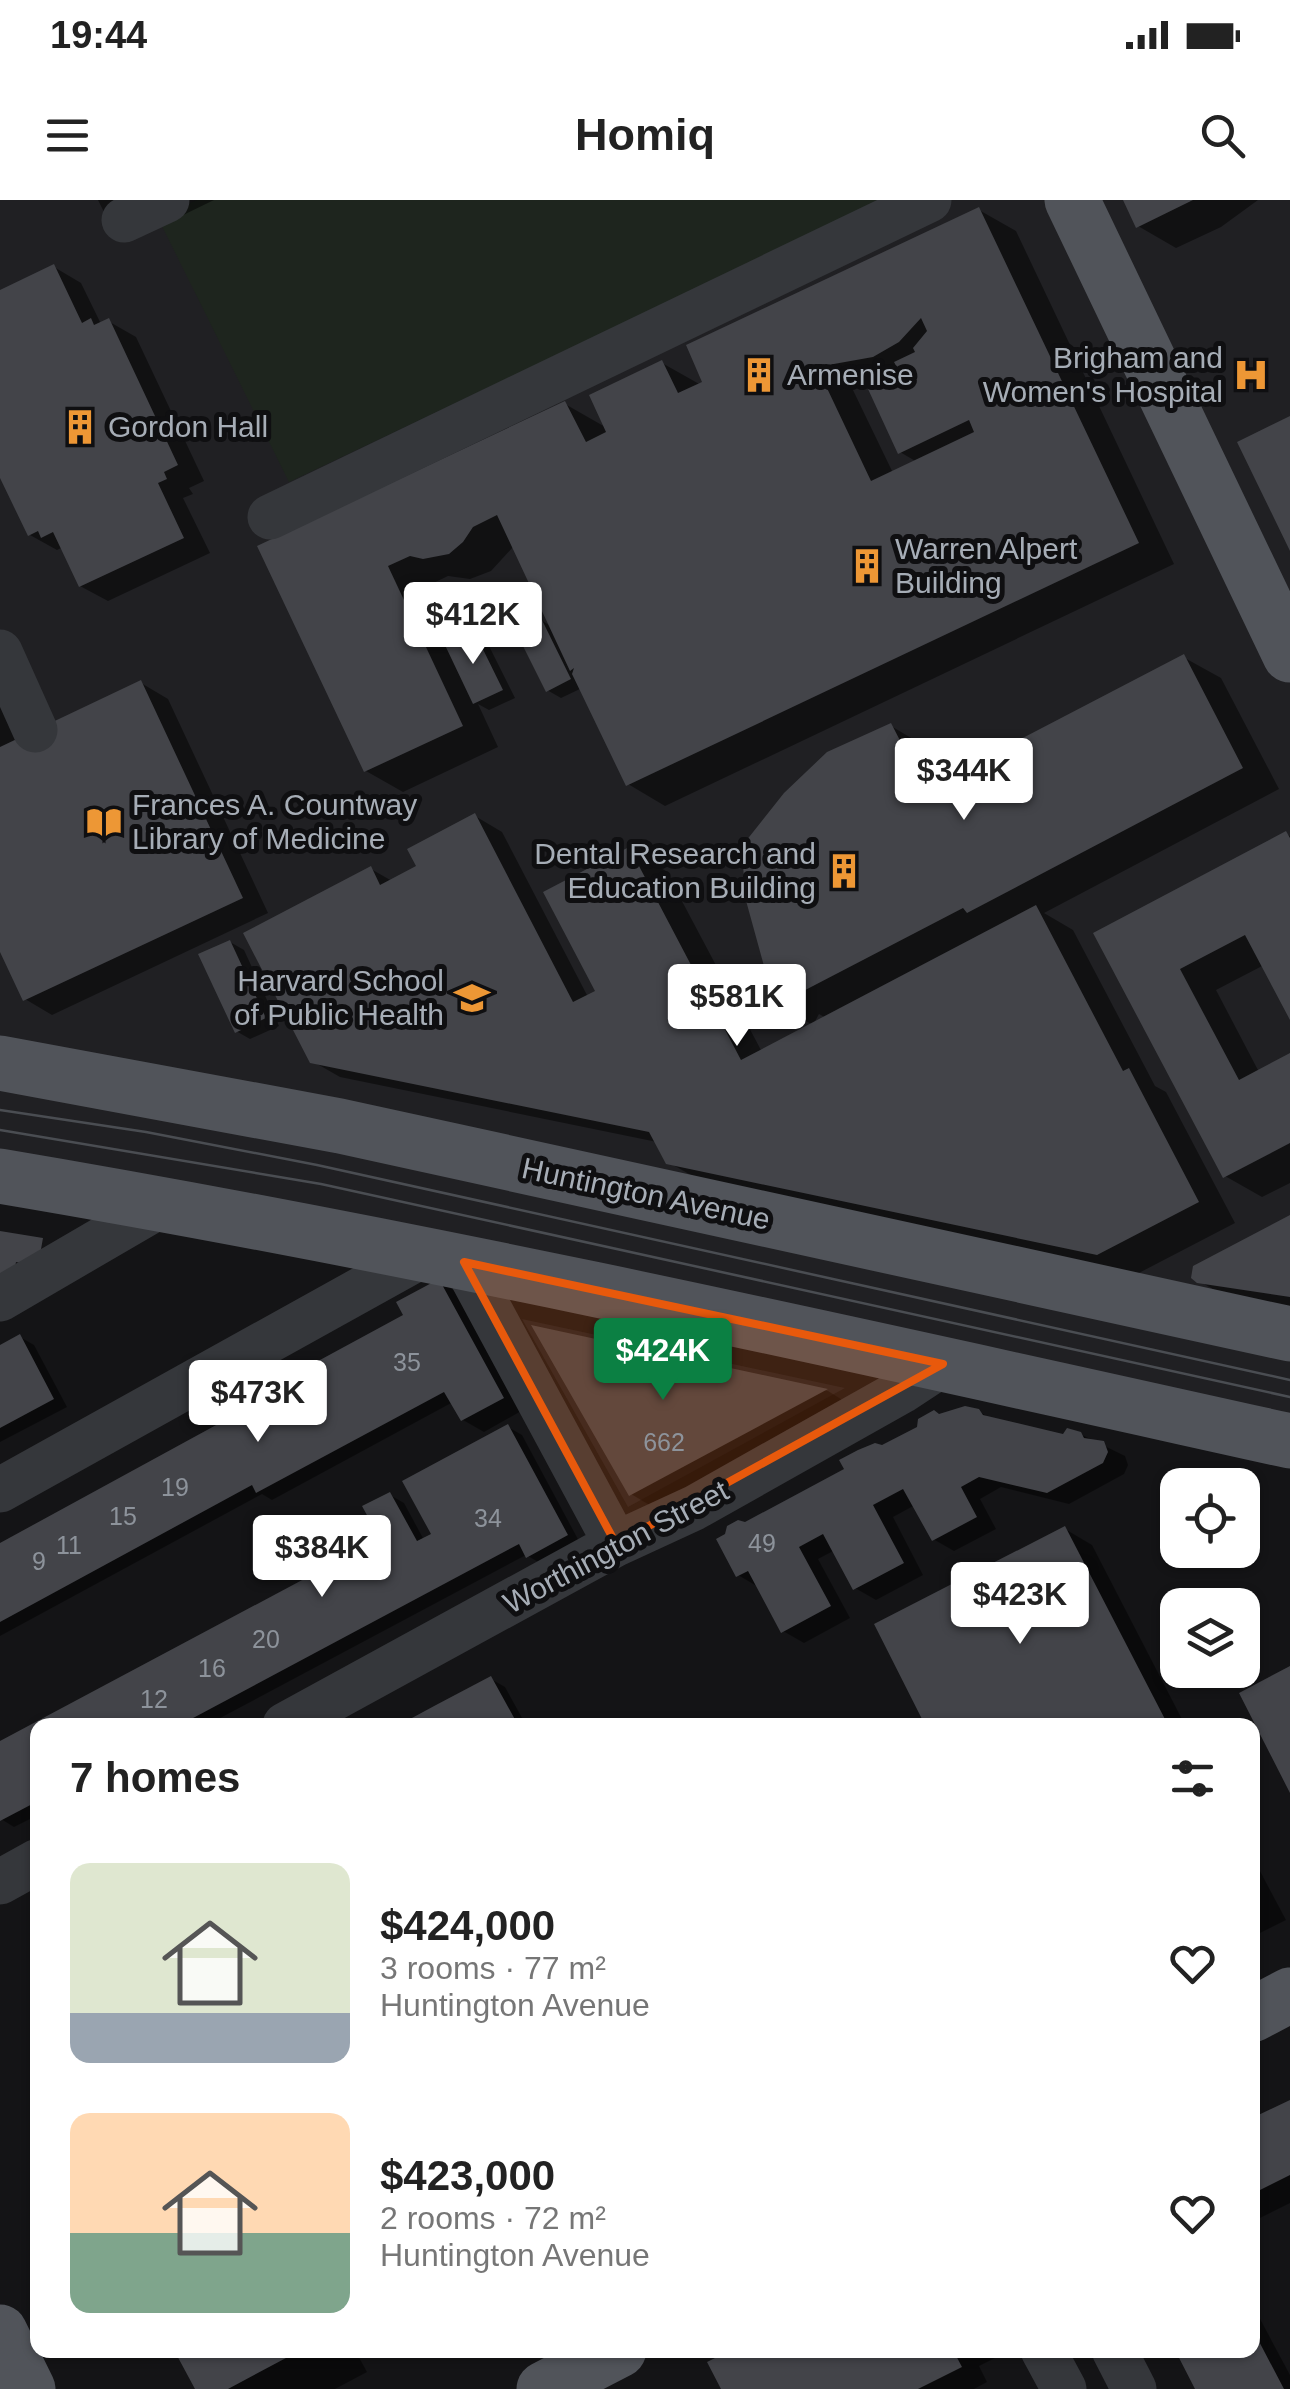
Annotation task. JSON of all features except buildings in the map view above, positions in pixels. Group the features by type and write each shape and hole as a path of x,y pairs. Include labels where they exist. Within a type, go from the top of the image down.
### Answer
{"main road":[{"path":"1072,200 1290,654"},
{"name":"Huntington Avenue","path":"0,1064 340,1126 1290,1334"},
{"path":"0,1176 444,1258 1290,1441"},
{"path":"1260,2011 1290,1995"},
{"path":"0,2332 28,2389"},
{"path":"544,2389 604,2358"}],"street":[{"path":"124,220 167,200"},
{"path":"270,517 928,200"},
{"path":"0,652 35,730"},
{"path":"0,1299 164,1204"},
{"path":"0,1490 444,1258 616,1544"},
{"name":"Worthington Street","path":"298,1718 616,1544 708,1500 902,1392 944,1364"},
{"path":"0,1882 30,1866"},
{"path":"1047,2358 1064,2389"},
{"path":"1118,2358 1134,2389"}],"highlighted area":[{"path":"464,1262 943,1364 616,1544"}],"shaded area":[{"path":"0,200 1290,200 1290,1441 0,1176"},
{"path":"197,200 884,200 289,482 158,218"},
{"path":"522,1319 845,1388 628,1507"}],"tram line":[{"path":"0,1110 146,1132 317,1165 1290,1380"},
{"path":"0,1130 321,1184 1290,1397"}],"place":[{"name":"Armenise","path":"759,375"},
{"name":"Brigham and Women's Hospital","path":"1251,375"},
{"name":"Gordon Hall","path":"80,427"},
{"name":"Warren Alpert Building","path":"867,566"},
{"name":"Frances A. Countway Library of Medicine","path":"104,822"},
{"name":"Dental Research and Education Building","path":"844,871"},
{"name":"Harvard School of Public Health","path":"472,998"}]}
